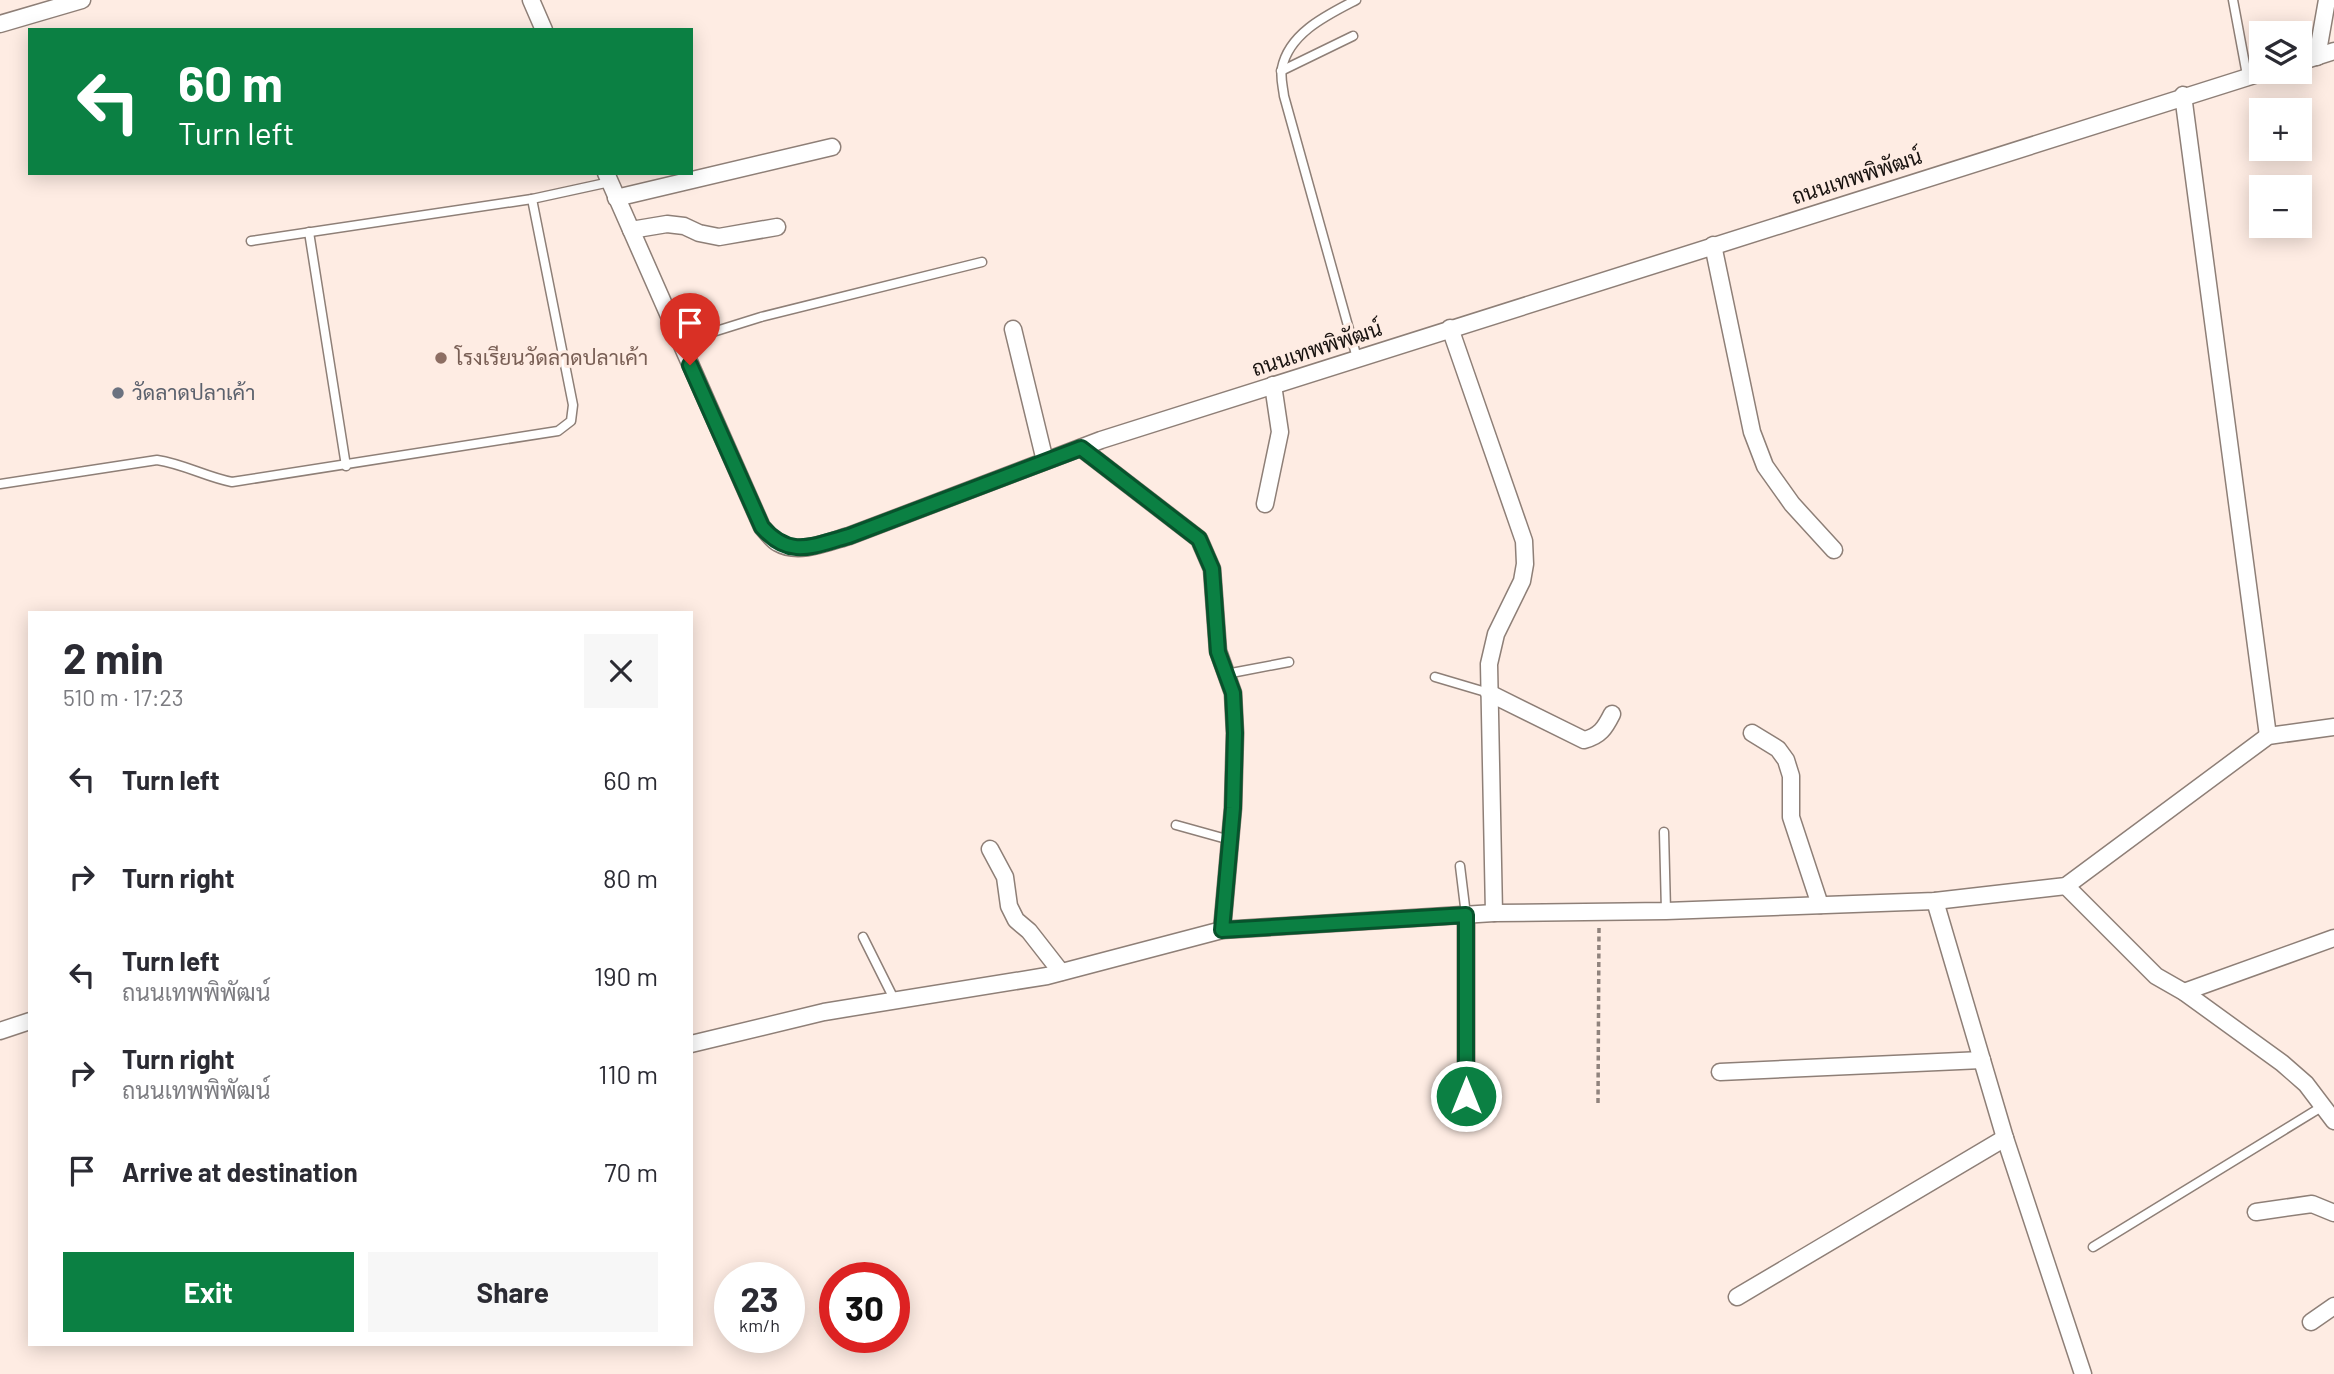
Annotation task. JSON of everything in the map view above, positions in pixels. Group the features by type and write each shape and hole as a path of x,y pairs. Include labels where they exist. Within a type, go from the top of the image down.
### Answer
{"street":[{"path":"0,24 82,0"},
{"path":"531,0 543,28"},
{"path":"2317,57 2327,0"},
{"path":"2312,58 2334,51"},
{"name":"ถนนเทพพิพัฒน์","path":"611,184 762,527 776,543 790,548 813,546 849,536 1081,448 1450,328 2249,76"},
{"path":"2183,95 2268,736"},
{"path":"693,170 832,146"},
{"path":"611,184 663,175"},
{"path":"631,230 667,224 684,226 699,233 719,237 777,227"},
{"path":"1713,245 1752,432 1765,466 1792,503 1834,550"},
{"path":"1450,328 1524,541 1525,564 1522,581 1496,634 1489,664 1494,913"},
{"path":"1013,329 1045,461"},
{"path":"1265,504 1280,432 1273,385"},
{"path":"1081,448 1199,539 1212,569 1218,652 1233,693 1235,733 1230,841 1222,930"},
{"path":"1489,693 1584,740 1595,737 1605,728 1612,714"},
{"path":"693,1044 824,1013 1061,972 1222,930 1494,913 1666,911 1935,901 2066,886 2268,736 2334,727"},
{"path":"1752,733 1777,749 1786,760 1791,776 1791,817 1819,905"},
{"path":"989,849 1005,877 1009,906 1016,920 1061,972"},
{"path":"2066,886 2130,953 2156,976 2185,992 2282,1063 2306,1084 2334,1121"},
{"path":"1935,901 2005,1138 2082,1374"},
{"path":"1466,915 1466,1122"},
{"path":"2185,992 2334,938"},
{"path":"0,1031 28,1022"},
{"path":"1720,1072 1982,1060"},
{"path":"1737,1297 2005,1138"},
{"path":"2256,1212 2312,1204 2334,1213"},
{"path":"2311,1322 2334,1306"}],"lane":[{"path":"1356,0 1329,14 1299,37 1285,57 1281,71 1283,96 1357,358"},
{"path":"2233,0 2249,54"},
{"path":"1281,71 1353,36"},
{"path":"251,241 532,199 611,184"},
{"path":"0,484 157,460 179,463 208,478 232,482 558,431 570,421 573,405 532,199"},
{"path":"309,232 346,466"},
{"path":"679,342 761,317 982,262"},
{"path":"1226,674 1289,662"},
{"path":"1435,677 1489,693"},
{"path":"1176,825 1230,841"},
{"path":"1664,832 1666,911"},
{"path":"1460,866 1466,915"},
{"path":"863,937 895,1001"},
{"path":"2094,1247 2323,1105"}],"path":[{"path":"1598,1103 1599,912"}],"place":[{"name":"โรงเรียนวัดลาดปลาเค้า","path":"441,358"},
{"name":"วัดลาดปลาเค้า","path":"118,393"}],"route":[{"path":"690,365 762,527 776,543 790,548 813,546 849,536 1081,448 1199,539 1212,569 1218,652 1233,693 1233,808 1222,930 1466,915 1466,1096"}]}
